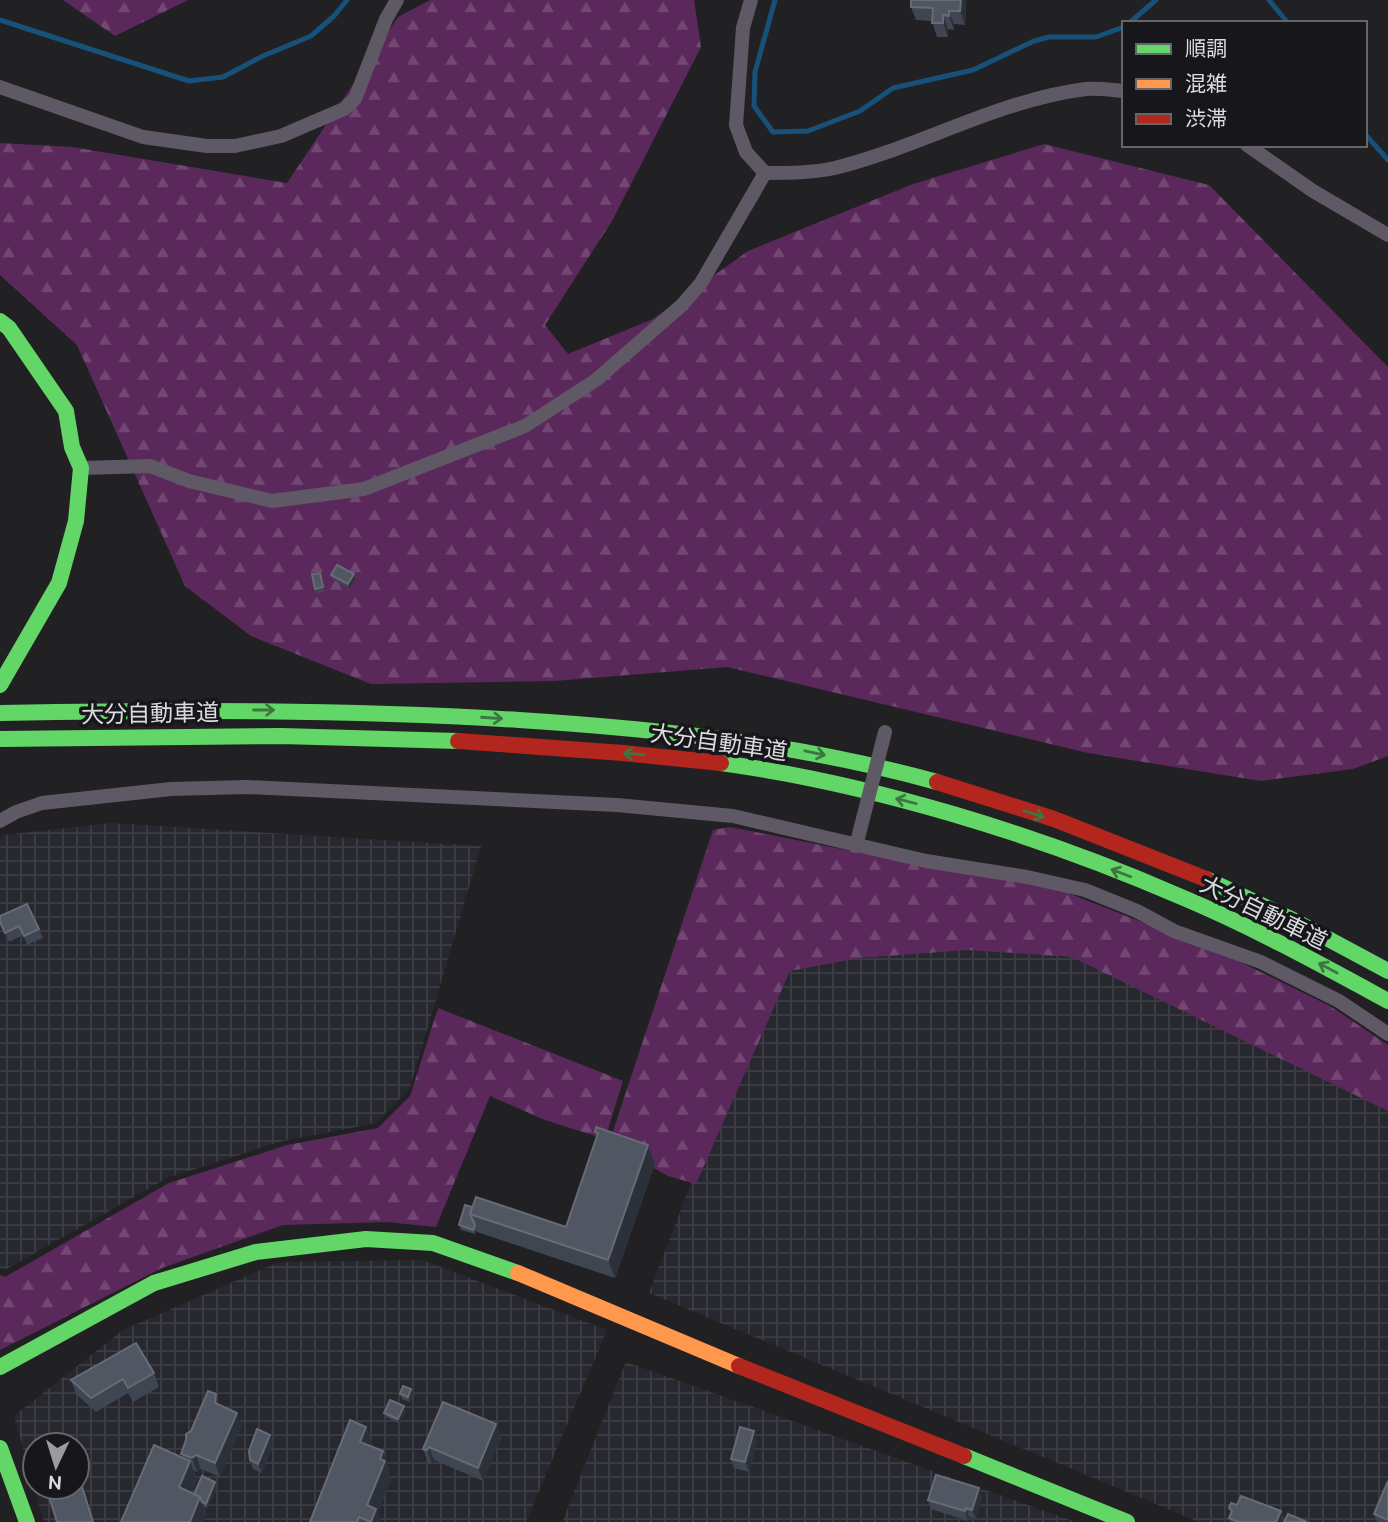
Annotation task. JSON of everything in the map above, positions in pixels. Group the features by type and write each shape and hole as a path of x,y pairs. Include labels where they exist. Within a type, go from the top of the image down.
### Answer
{"main road":[{"path":"0,321 9,328 66,411 72,447 81,468 76,521 59,583 0,685"},
{"name":"大分自動車道","path":"0,713 308,710 477,717 674,731 811,752 925,779 1056,821 1196,875 1323,936 1388,971"},
{"name":"大分自動車道","path":"0,739 171,735 474,741 671,757 802,776 917,804 1047,844 1186,899 1311,959 1388,1001"},
{"path":"0,1367 153,1283 204,1266 257,1252 309,1244 366,1239 433,1243 498,1264 646,1328 1127,1522"},
{"path":"0,1448 27,1522"}],"street":[{"path":"0,87 143,137 206,146 246,144 281,136 344,109 355,99 386,19 397,0"},
{"path":"751,0 743,28 736,124 746,152 765,173 805,173 834,168 885,153 1035,98 1089,89 1122,91"},
{"path":"1250,147 1313,191 1388,235"},
{"path":"81,468 150,466 189,481 272,501 364,489 525,426 596,380 682,305 701,283 765,173"},
{"path":"856,846 885,732"},
{"path":"0,821 42,803 171,789 247,787 540,800 733,816 926,861 1027,877 1085,890 1137,911 1174,931 1261,962 1339,1001 1388,1034"}],"shaded area":[{"path":"111,823 481,846 410,1088 376,1123 279,1142 167,1178 5,1270 0,1269 0,839 4,835"},
{"path":"1071,933 1388,1096 1388,1522 1199,1522 649,1293 785,937"},
{"path":"422,1260 607,1330 526,1522 44,1522 38,1501 91,1501 91,1431 21,1431 21,1441 14,1416 123,1330 279,1262"},
{"path":"626,1362 1076,1522 562,1522"}],"green space":[{"path":"63,0 188,0 115,36"},
{"path":"430,0 694,0 701,47 612,221 545,325 568,354 653,319 748,251 913,184 1044,144 1209,185 1388,367 1388,756 1353,769 1261,781 1088,753 727,667 554,681 371,684 251,636 185,586 77,345 0,275 0,143 72,147 287,183 398,17"},
{"path":"730,827 897,860 1045,884 1228,956 1330,1006 1388,1045 1388,1111 1072,957 968,950 859,958 790,971 696,1184 668,1176 609,1143 713,830"},
{"path":"438,1008 623,1081 605,1139 545,1120 490,1096 436,1227 387,1222 283,1225 162,1268 0,1350 0,1275 5,1277 169,1183 287,1145 378,1128 410,1096"}],"building":[{"path":"911,0 961,0 960,11 949,11 949,16 943,15 943,23 932,23 933,8 911,7"},
{"path":"337,565 354,574 348,584 331,575"},
{"path":"320,573 323,587 315,589 312,574"},
{"path":"27,904 39,929 24,936 19,926 5,933 0,916"},
{"path":"596,1127 648,1145 608,1260 470,1214 476,1197 566,1227 598,1133 595,1132"},
{"path":"465,1205 472,1207 470,1214 475,1225 473,1230 459,1225"},
{"path":"136,1343 154,1373 128,1388 123,1379 91,1398 71,1380"},
{"path":"403,1386 411,1389 408,1397 400,1394"},
{"path":"208,1391 216,1394 215,1403 237,1413 215,1463 196,1455 192,1458 181,1454 186,1434 191,1431"},
{"path":"390,1400 404,1406 398,1419 384,1413"},
{"path":"443,1402 496,1424 478,1468 429,1447 427,1450 423,1449"},
{"path":"350,1420 366,1427 360,1442 383,1451 380,1459 385,1461 367,1505 376,1509 371,1522 359,1517 357,1522 310,1522"},
{"path":"740,1427 754,1431 745,1462 731,1459"},
{"path":"257,1429 270,1435 258,1464 250,1460 249,1451"},
{"path":"154,1445 190,1461 179,1487 200,1497 190,1522 121,1522"},
{"path":"936,1475 979,1488 972,1510 966,1508 965,1511 928,1500"},
{"path":"202,1476 215,1482 206,1504 194,1494"},
{"path":"1388,1481 1388,1520 1374,1514"},
{"path":"1241,1496 1281,1511 1276,1522 1239,1522 1229,1518 1231,1503 1237,1505"},
{"path":"50,1501 86,1501 93,1522 57,1522"},
{"path":"1288,1514 1307,1522 1284,1522"}],"waterway":[{"path":"0,20 189,81 223,77 263,56 311,36 334,16 347,0"},
{"path":"775,0 755,72 754,106 773,132 808,131 860,111 893,88 973,70 1034,41 1049,37 1096,37 1122,28"},
{"path":"1131,21 1156,0"},
{"path":"1269,0 1286,21"},
{"path":"1367,136 1388,160"}],"traffic: fast":[{"path":"0,321 9,328 66,411 72,447 81,468 76,521 59,583 0,685"},
{"path":"0,713 324,712 454,716 572,724 782,748 937,782"},
{"path":"0,739 281,736 458,741"},
{"path":"721,763 779,772 896,798 1070,852 1232,920 1388,1001"},
{"path":"1206,879 1293,920 1388,971"},
{"path":"0,1367 154,1283 256,1252 366,1239 433,1243 518,1273"},
{"path":"0,1448 27,1522"},
{"path":"964,1456 1127,1522"}],"traffic: slow":[{"path":"518,1273 739,1366"}],"traffic: jam":[{"path":"458,741 721,763"},
{"path":"937,782 1054,819 1206,879"},
{"path":"739,1366 964,1456"}]}
